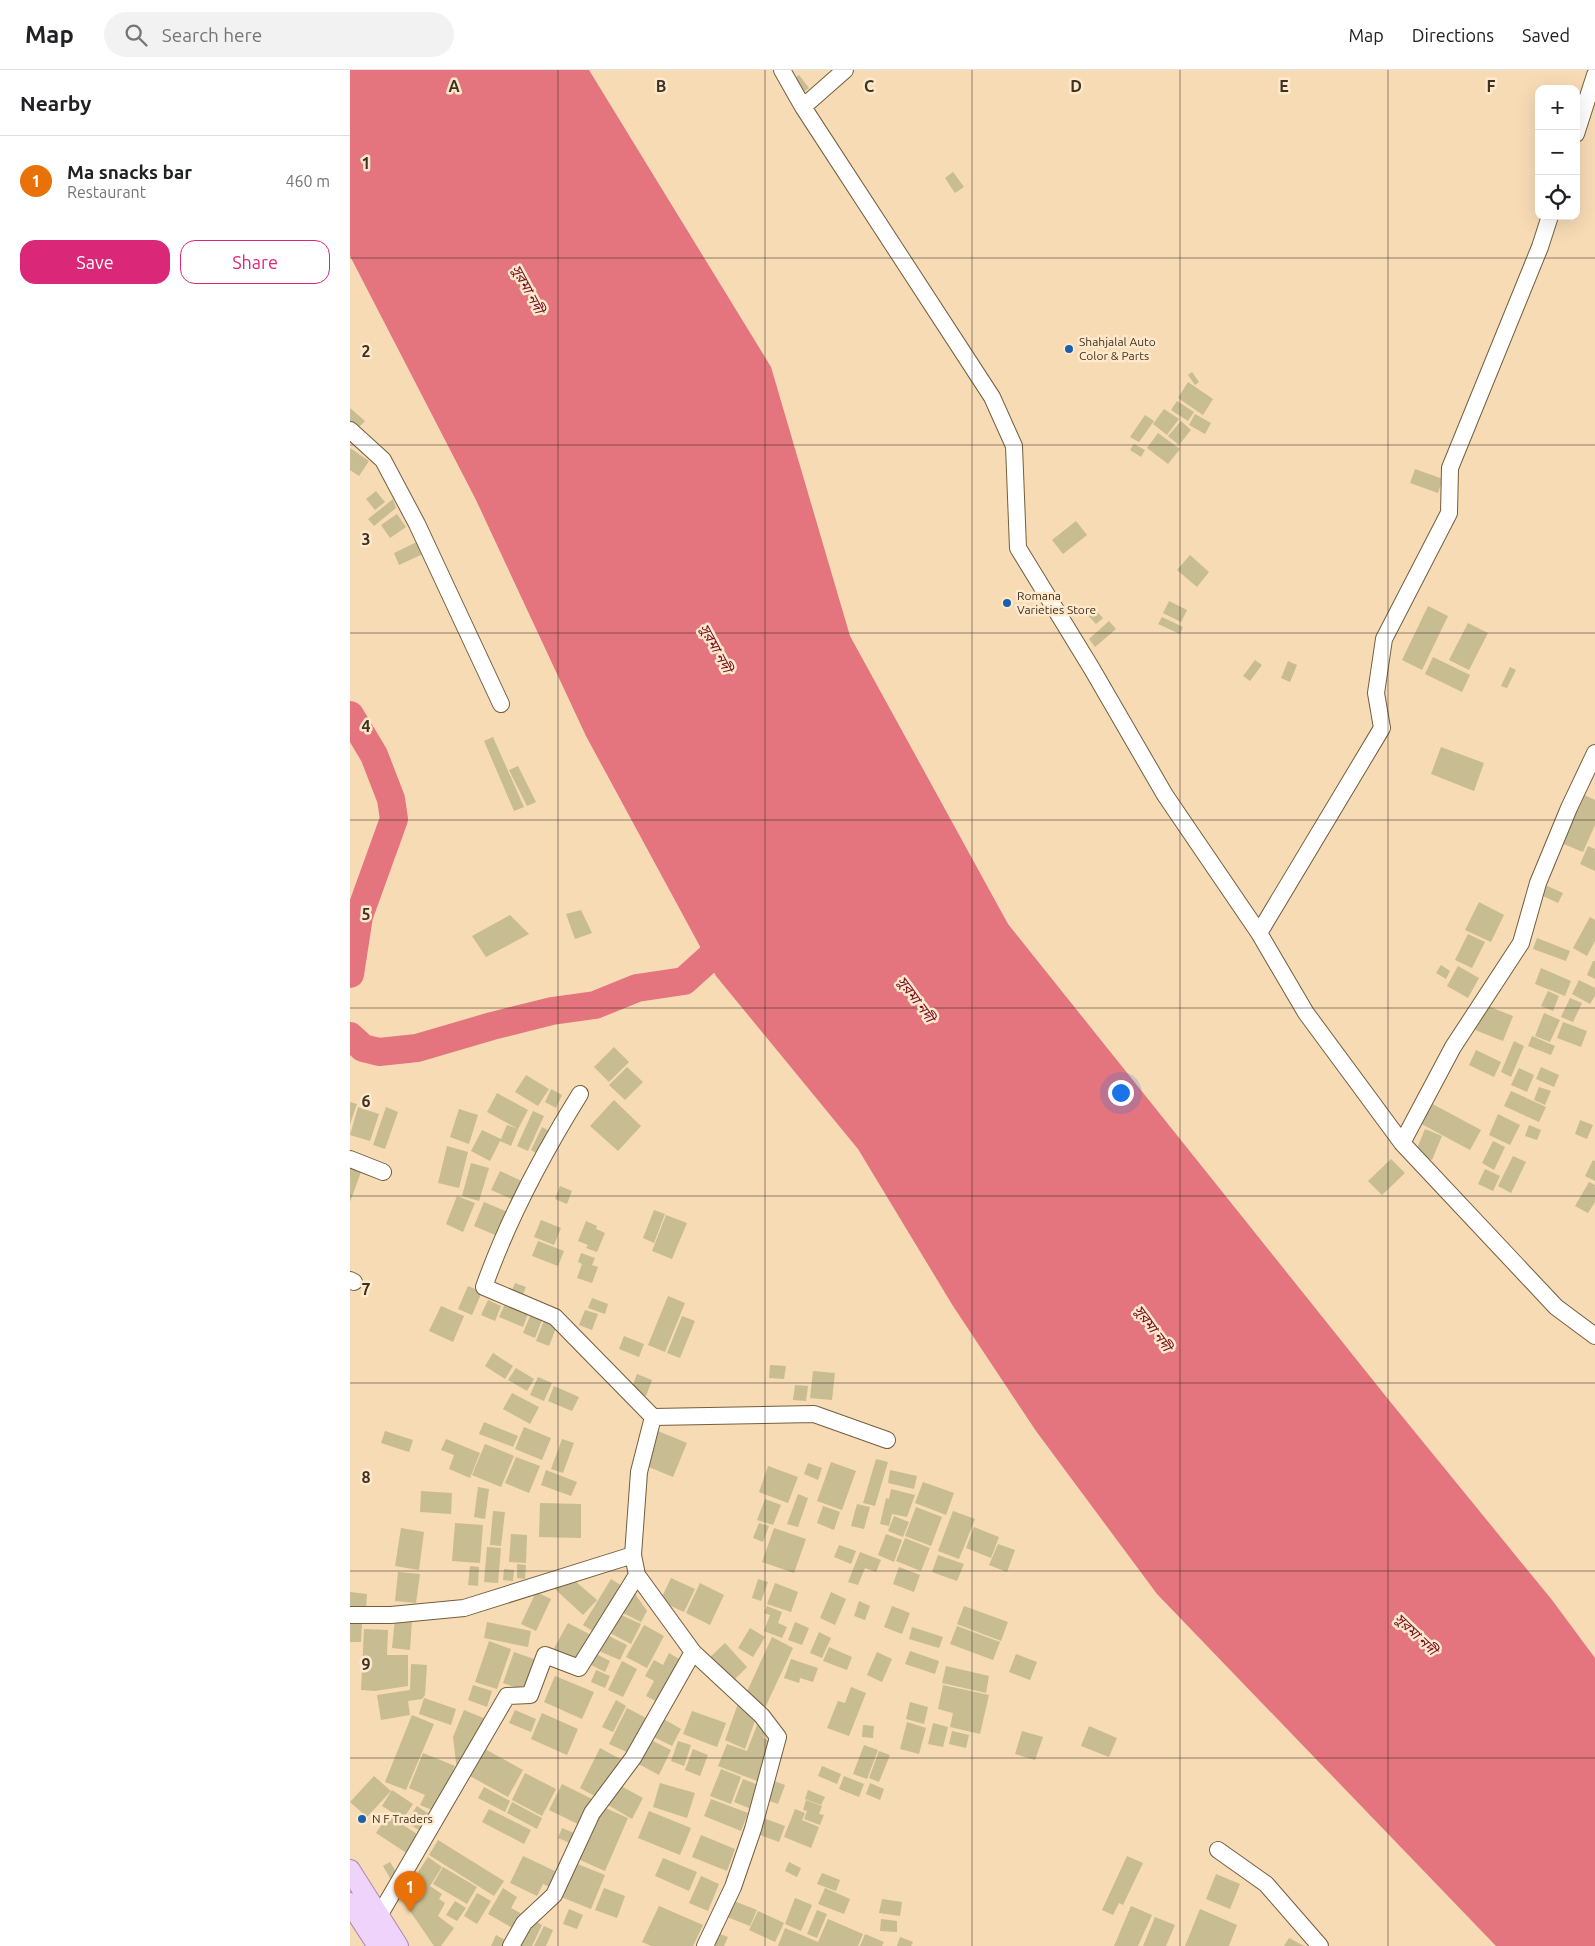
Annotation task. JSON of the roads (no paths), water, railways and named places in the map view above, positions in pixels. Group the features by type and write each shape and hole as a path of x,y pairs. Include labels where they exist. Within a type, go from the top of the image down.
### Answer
{"main road":[{"path":"350,1870 398,1946"},
{"path":"350,1904 378,1946"}],"street":[{"path":"782,70 803,107 992,397 1014,446 1018,548 1165,794 1259,933 1306,1014 1402,1143 1556,1308 1595,1336"},
{"path":"803,107 845,70"},
{"path":"1577,130 1595,75"},
{"path":"1259,933 1382,728 1376,693 1384,638 1449,513 1450,468 1540,248 1549,220"},
{"path":"350,430 383,460 417,524 501,704"},
{"path":"1402,1143 1453,1047 1521,943 1538,882 1569,808 1595,754"},
{"path":"580,1094 544,1152 493,1262 484,1287 555,1317 653,1417 814,1414 887,1440"},
{"path":"350,1159 384,1172"},
{"path":"653,1417 639,1472 633,1556 637,1575 693,1652 762,1716 778,1737 753,1829 733,1887 705,1946"},
{"path":"350,1615 391,1615 464,1608 633,1556"},
{"path":"379,1916 507,1696 530,1695 545,1655 579,1668 637,1575"},
{"path":"510,1946 524,1923 554,1895 592,1813 633,1758 693,1652"},
{"path":"1218,1850 1266,1884 1320,1946"}],"water":[{"name":"সুরমা নদী","path":"350,70 589,70 771,367 850,636 1008,924 1388,1399 1552,1600 1595,1658 1595,1946 1496,1946 1157,1594 1036,1431 953,1306 858,1149 716,976 586,736 476,500 350,256"}],"waterway":[{"path":"350,715 374,755 391,799 394,819 359,916 350,974"},
{"path":"350,1036 363,1048 379,1052 417,1048 552,1011 595,1005 637,988 684,981 736,934"}],"place":[{"name":"Shahjalal Auto Color & Parts","path":"1069,349"},
{"name":"Romana Varieties Store","path":"1007,603"},
{"name":"N F Traders","path":"362,1819"},
{"name":"Ma snacks bar","path":"410,1912"}]}
